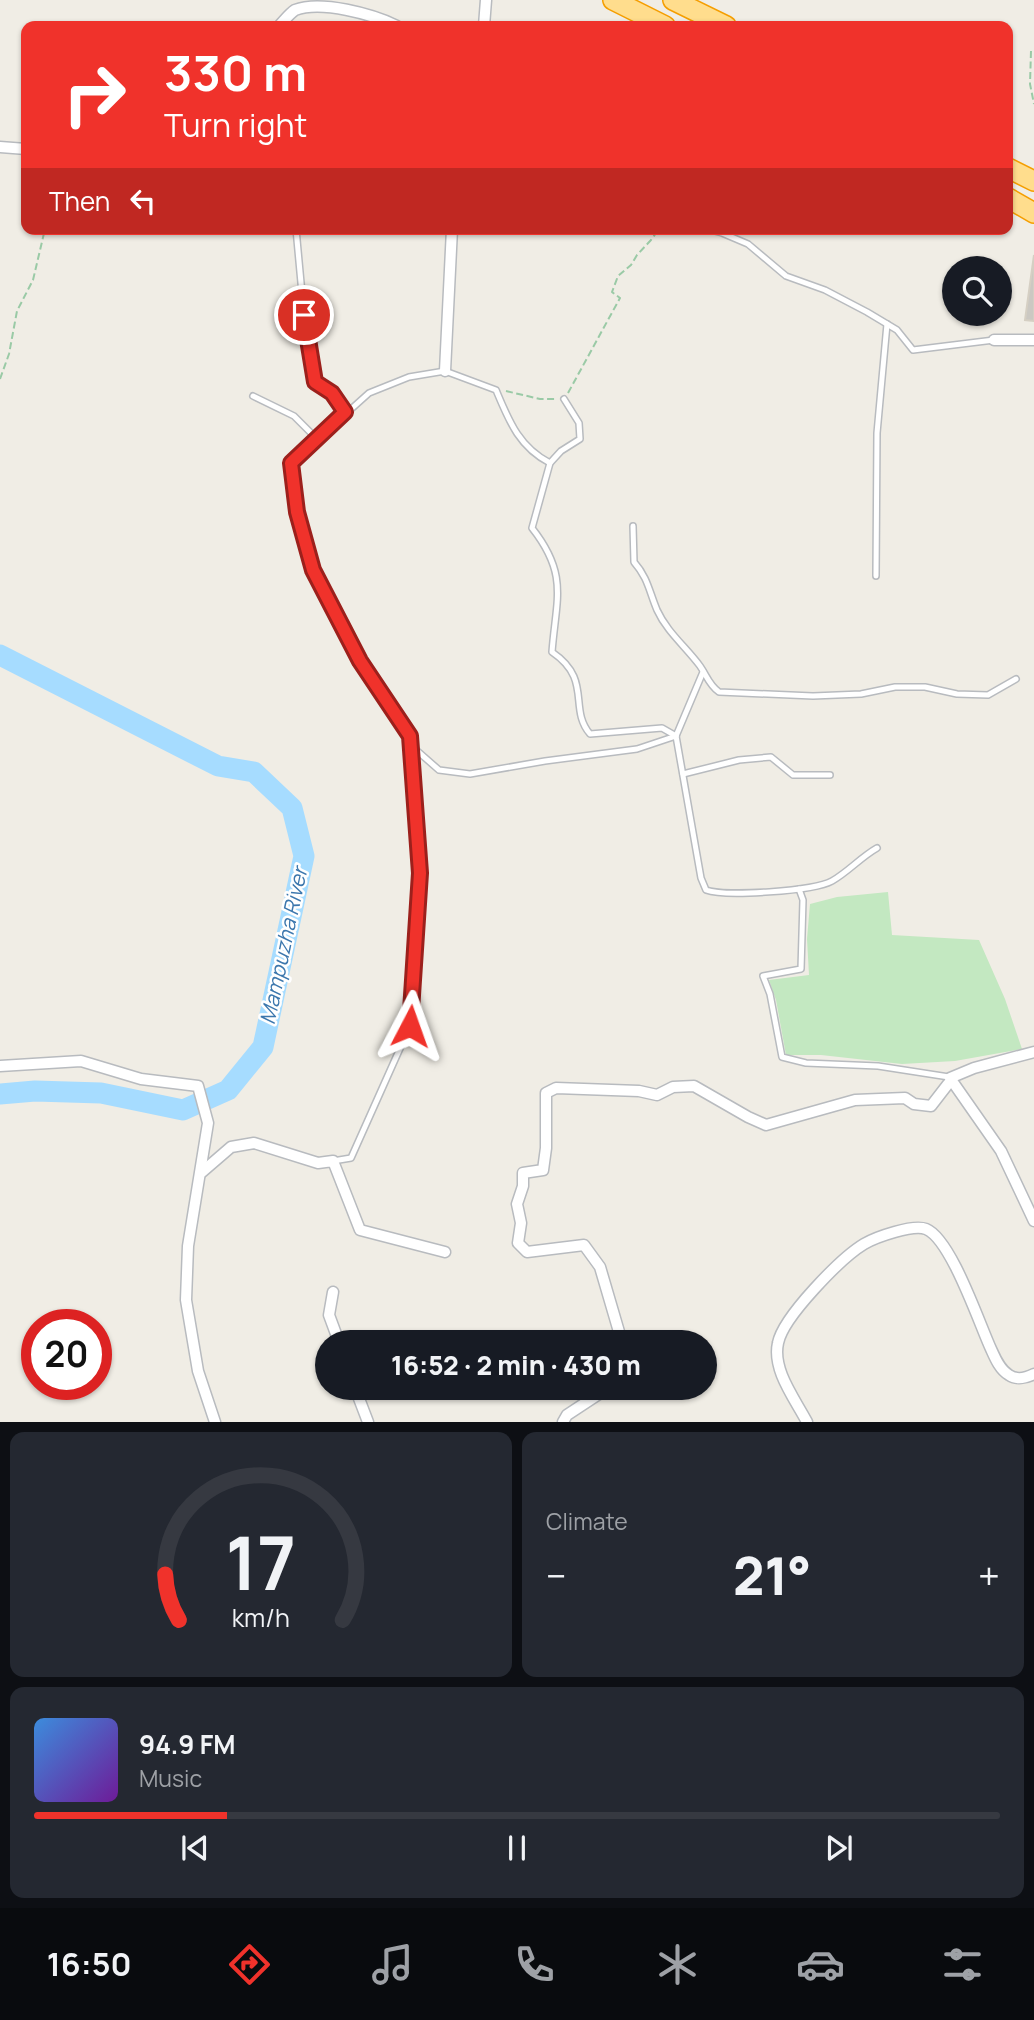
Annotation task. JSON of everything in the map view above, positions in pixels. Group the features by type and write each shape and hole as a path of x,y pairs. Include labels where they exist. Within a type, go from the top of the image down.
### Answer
{"highway":[{"path":"613,0 655,21"},
{"path":"673,0 716,21"},
{"path":"1013,170 1034,181"},
{"path":"1013,201 1034,213"}],"street":[{"path":"484,21 486,0"},
{"path":"284,21 296,9 320,3 351,8 384,21"},
{"path":"0,146 21,148"},
{"path":"445,371 452,235"},
{"path":"994,340 1034,340"},
{"path":"618,1330 600,1267 584,1245 527,1252 518,1243 522,1223 517,1204 523,1186 523,1173 543,1170 547,1147 546,1093 556,1088 639,1091 657,1095 673,1087 694,1086 766,1125 855,1100 905,1098 914,1104 931,1106 949,1081 974,1068 1034,1052"},
{"path":"0,1066 81,1061 141,1079 198,1086 208,1123 188,1246 186,1300 198,1371 215,1422"},
{"path":"949,1081 1001,1151 1034,1221"},
{"path":"202,1172 231,1147 254,1143 317,1163 333,1161 360,1230 445,1252"},
{"path":"807,1422 778,1362 777,1346 782,1329 816,1287 846,1258 865,1244 906,1230 925,1228 936,1236 955,1266 988,1344 1007,1375 1015,1378 1034,1374"},
{"path":"333,1292 329,1315 335,1330"},
{"path":"360,1400 368,1422"},
{"path":"563,1422 567,1415 590,1400"}],"lane":[{"path":"297,235 304,315 315,382 332,393 345,412"},
{"path":"728,235 748,244 786,276 825,290 897,330 913,350 994,340"},
{"path":"876,576 877,433 887,324"},
{"path":"550,463 535,455 510,424 496,390 445,371 409,377 369,393 291,463 297,512 313,570 360,661 410,736 415,749 439,770 470,774 637,749 676,736"},
{"path":"253,396 294,416 317,439"},
{"path":"564,399 579,423 580,439 561,451 550,463 532,528 545,545 559,583 552,652 566,662 574,675 584,727 590,734 662,728 676,736"},
{"path":"633,526 634,562 645,575 657,611 711,686 719,692 813,696 861,694 895,687 925,687 957,694 988,695 1016,679"},
{"path":"703,672 676,736 701,877 706,890 715,893 799,889 831,882 877,848"},
{"path":"333,1161 351,1158 410,1026 420,873 410,736"},
{"path":"683,774 739,760 771,757 793,775 830,775"},
{"path":"799,889 803,900 801,969 763,976 770,994 782,1057 806,1063 878,1066 949,1081"}],"path":[{"path":"1031,51 1030,84 1034,104"},
{"path":"0,379 9,354 17,310 33,280 44,235"},
{"path":"496,390 540,399 564,399 620,298 612,292 618,276 631,265 655,235"}],"green space":[{"path":"888,892 892,935 979,940 1005,999 1022,1049 955,1061 902,1064 821,1055 786,1055 776,1000 769,980 809,975 807,939 810,904 837,897"}],"building":[{"path":"1034,255 1034,321 1025,320"}],"waterway":[{"name":"Mampuzha River","path":"0,655 218,766 254,772 292,808 304,856 263,1047 228,1090 183,1110 101,1093 35,1091 0,1094"}],"route":[{"path":"304,315 315,382 332,393 345,412 291,463 297,512 313,570 360,661 410,736 420,873 410,1026"}]}
